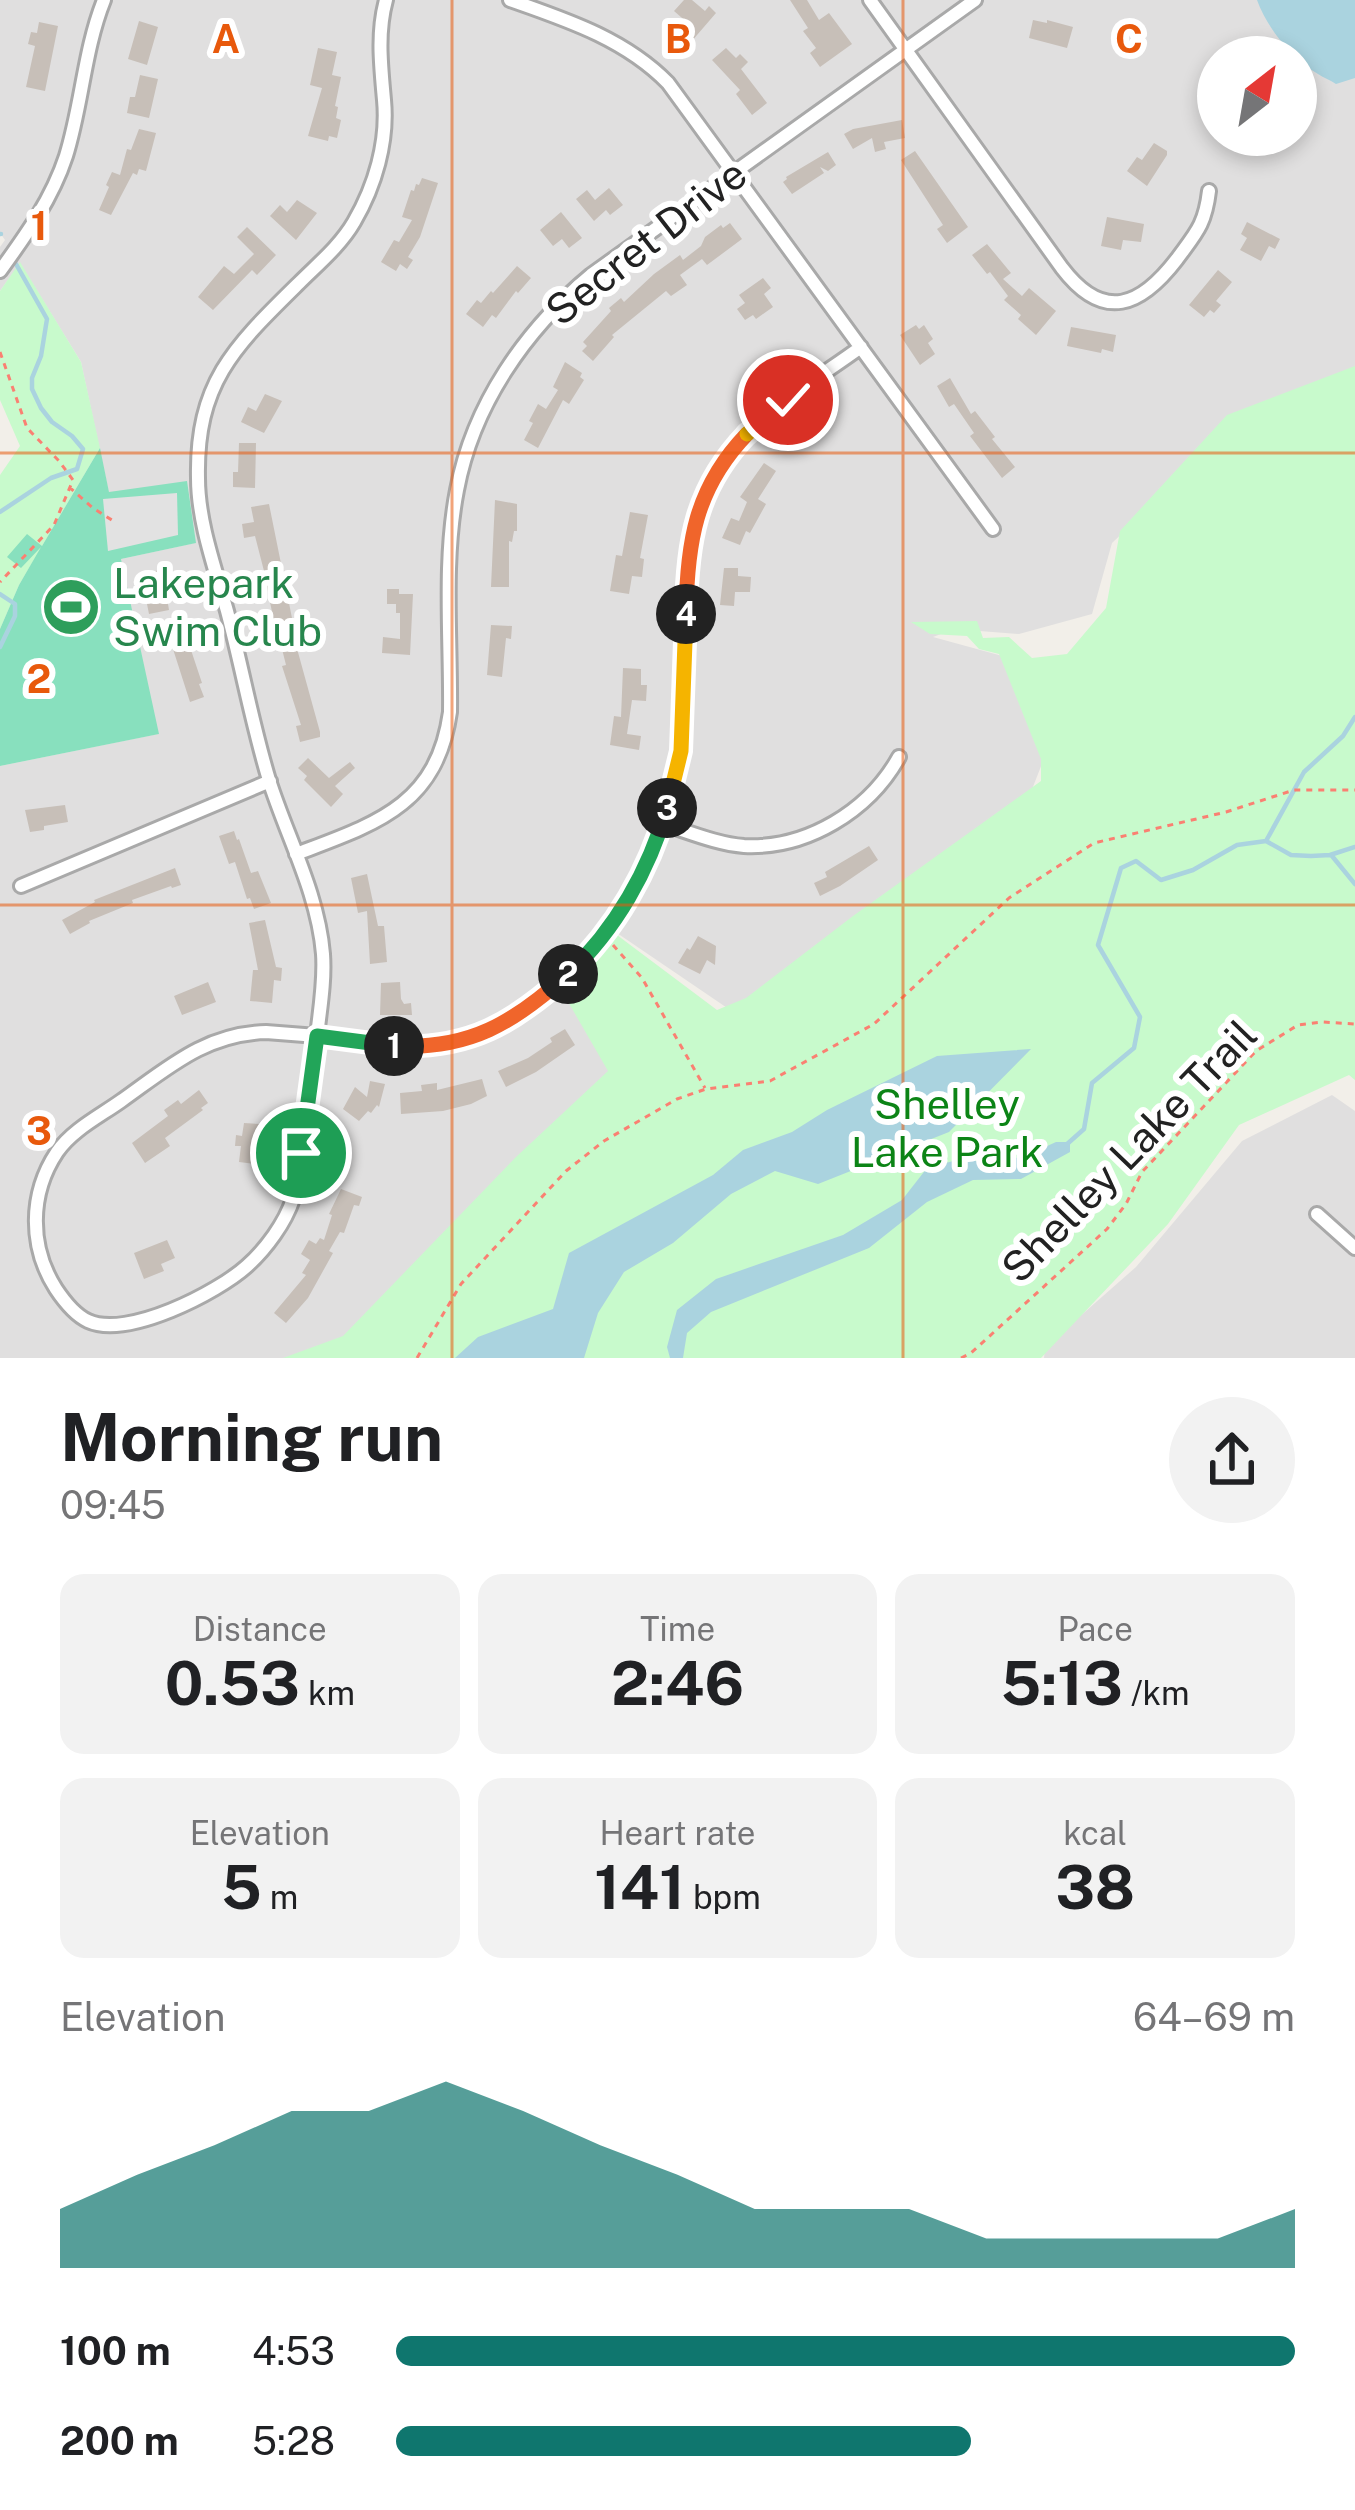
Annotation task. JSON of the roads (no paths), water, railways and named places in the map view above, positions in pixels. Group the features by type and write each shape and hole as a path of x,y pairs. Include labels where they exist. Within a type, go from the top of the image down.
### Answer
{"street":[{"path":"0,271 48,199 65,159 104,0"},
{"path":"386,0 380,31 383,133 366,199 328,256 251,330 229,358 209,395 202,425 200,502 270,781 319,927 323,954 317,1036 293,1199 276,1232 246,1267 211,1291 117,1326 88,1321 65,1303 44,1269 34,1233 47,1168 61,1147 181,1058 208,1042 233,1035 317,1036 410,1047 466,1041 484,1034 531,1006 603,935 638,882 663,824 681,751 688,552 710,485 762,420 861,347"},
{"path":"869,0 1072,282 1096,298 1135,299 1155,286 1205,218 1209,191"},
{"name":"Secret Drive","path":"296,854 381,821 399,809 425,781 442,749 450,712 451,546 457,491 468,447 508,367 544,319 569,294 734,171 975,0"},
{"path":"516,1 613,40 646,60 680,98 993,529"},
{"path":"663,824 745,846 799,839 874,794 898,757"},
{"path":"21,886 270,781"},
{"path":"1317,1214 1355,1248"}],"water":[{"path":"1257,0 1355,0 1355,78 1336,84 1317,73 1317,36 1278,36"},
{"path":"1031,1049 949,1132 818,1184 775,1171 731,1194 673,1243 624,1272 598,1313 584,1358 455,1358 478,1337 553,1309 569,1253 713,1175 743,1150 792,1132 937,1056"},
{"path":"1056,1142 1070,1142 1070,1152 1021,1179 973,1180 927,1202 869,1248 711,1312 687,1333 683,1358 670,1358 667,1347 677,1310 716,1279 843,1235 902,1200 927,1168 957,1160 995,1162 1025,1156"}],"waterway":[{"path":"0,512 51,478 77,469 83,449 52,422 32,389 47,319 16,264"},
{"path":"0,594 15,604 15,616 0,647"},
{"path":"1266,841 1304,772 1343,736 1355,717"},
{"path":"1066,1145 1084,1129 1092,1083 1134,1048 1140,1017 1098,945 1121,868 1136,861 1161,880 1193,870 1237,845 1266,841 1291,855 1311,856 1355,847"},
{"path":"1332,856 1355,884"}],"place":[{"name":"Lakepark Swim Club","path":"71,607"}],"park label":[{"name":"Shelley Lake Park","path":"947,1128"}]}
